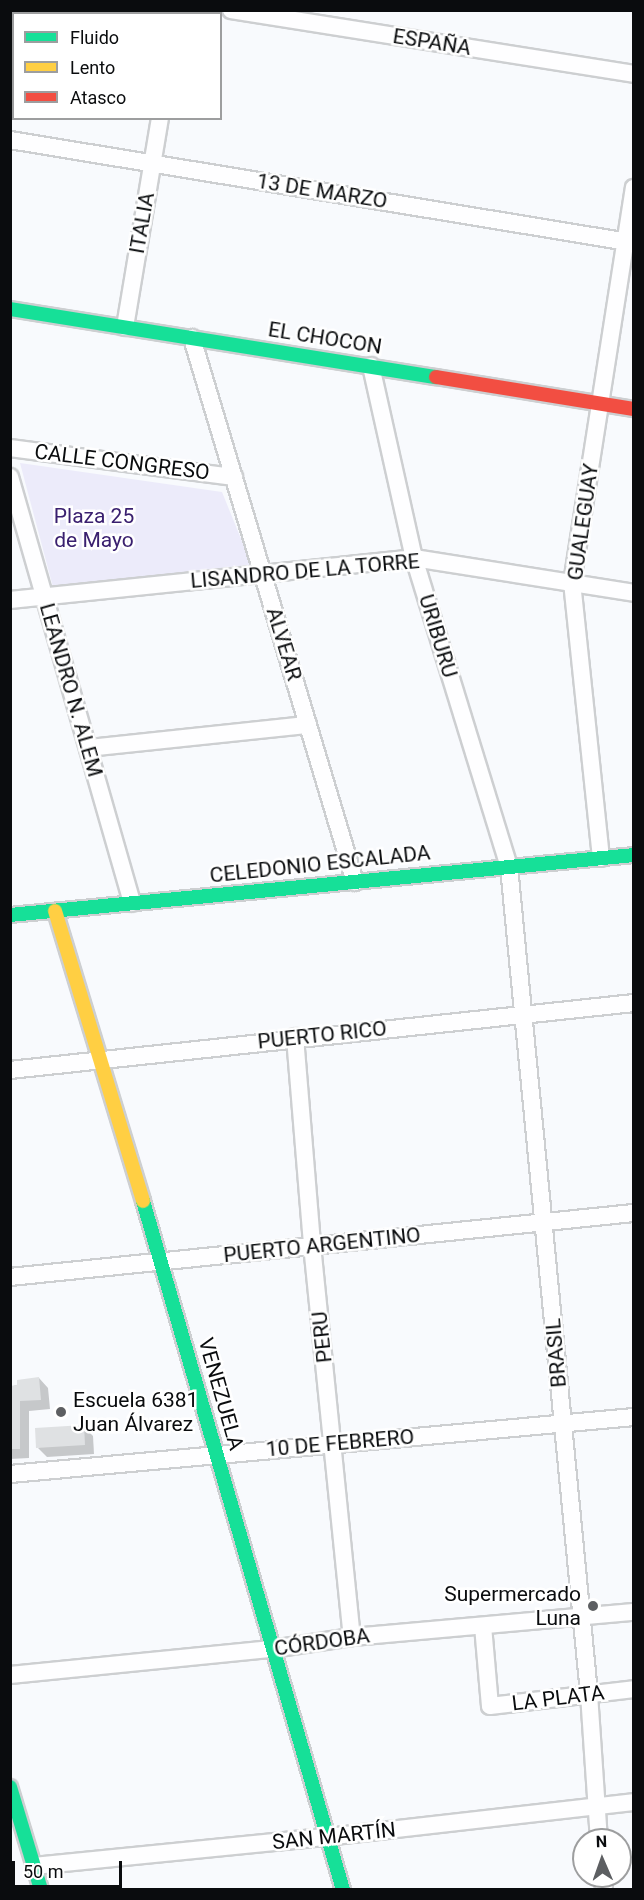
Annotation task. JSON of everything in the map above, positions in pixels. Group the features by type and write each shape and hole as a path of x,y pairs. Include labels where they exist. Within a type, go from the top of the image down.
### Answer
{"street":[{"name":"ESPAÑA","path":"231,10 633,74"},
{"name":"ITALIA","path":"125,327 160,120"},
{"name":"13 DE MARZO","path":"10,140 629,242"},
{"name":"GUALEGUAY","path":"601,858 572,584 600,404 629,242 633,188"},
{"name":"EL CHOCON","path":"10,309 633,409"},
{"name":"ALVEAR","path":"192,338 356,882"},
{"name":"URIBURU","path":"371,366 414,558 509,867"},
{"name":"CALLE CONGRESO","path":"10,448 234,477"},
{"name":"LEANDRO N. ALEM","path":"10,477 132,903"},
{"name":"LISANDRO DE LA TORRE","path":"10,600 414,558 633,593"},
{"path":"88,748 308,725"},
{"name":"CELEDONIO ESCALADA","path":"10,915 633,855"},
{"name":"BRASIL","path":"509,867 589,1694 598,1828"},
{"name":"VENEZUELA","path":"55,911 102,1059 162,1262 343,1890"},
{"name":"PUERTO RICO","path":"10,1070 295,1037 522,1016 633,1003"},
{"name":"PERU","path":"295,1037 312,1245 352,1637"},
{"name":"PUERTO ARGENTINO","path":"10,1277 633,1213"},
{"name":"10 DE FEBRERO","path":"10,1474 633,1417"},
{"name":"CÓRDOBA","path":"10,1675 272,1649 352,1637 633,1612"},
{"name":"LA PLATA","path":"483,1626 490,1706 633,1689"},
{"path":"10,1787 41,1890"},
{"name":"SAN MARTÍN","path":"34,1866 327,1837 633,1802"}],"green space":[{"name":"Plaza 25 de Mayo","path":"20,463 222,492 252,566 53,587"}],"building":[{"path":"39,1377 41,1400 20,1401 20,1449 10,1449 10,1386 17,1385 17,1380"},
{"path":"84,1425 85,1445 36,1448 35,1428"}],"traffic: fast":[{"path":"10,309 436,377"},
{"path":"10,915 634,855"},
{"path":"143,1201 343,1890"},
{"path":"10,1787 41,1890"}],"traffic: slow":[{"path":"55,911 143,1201"}],"traffic: jam":[{"path":"436,377 634,409"}],"place":[{"name":"Escuela 6381 Juan Álvarez","path":"61,1412"},
{"name":"Supermercado Luna","path":"593,1606"}]}
